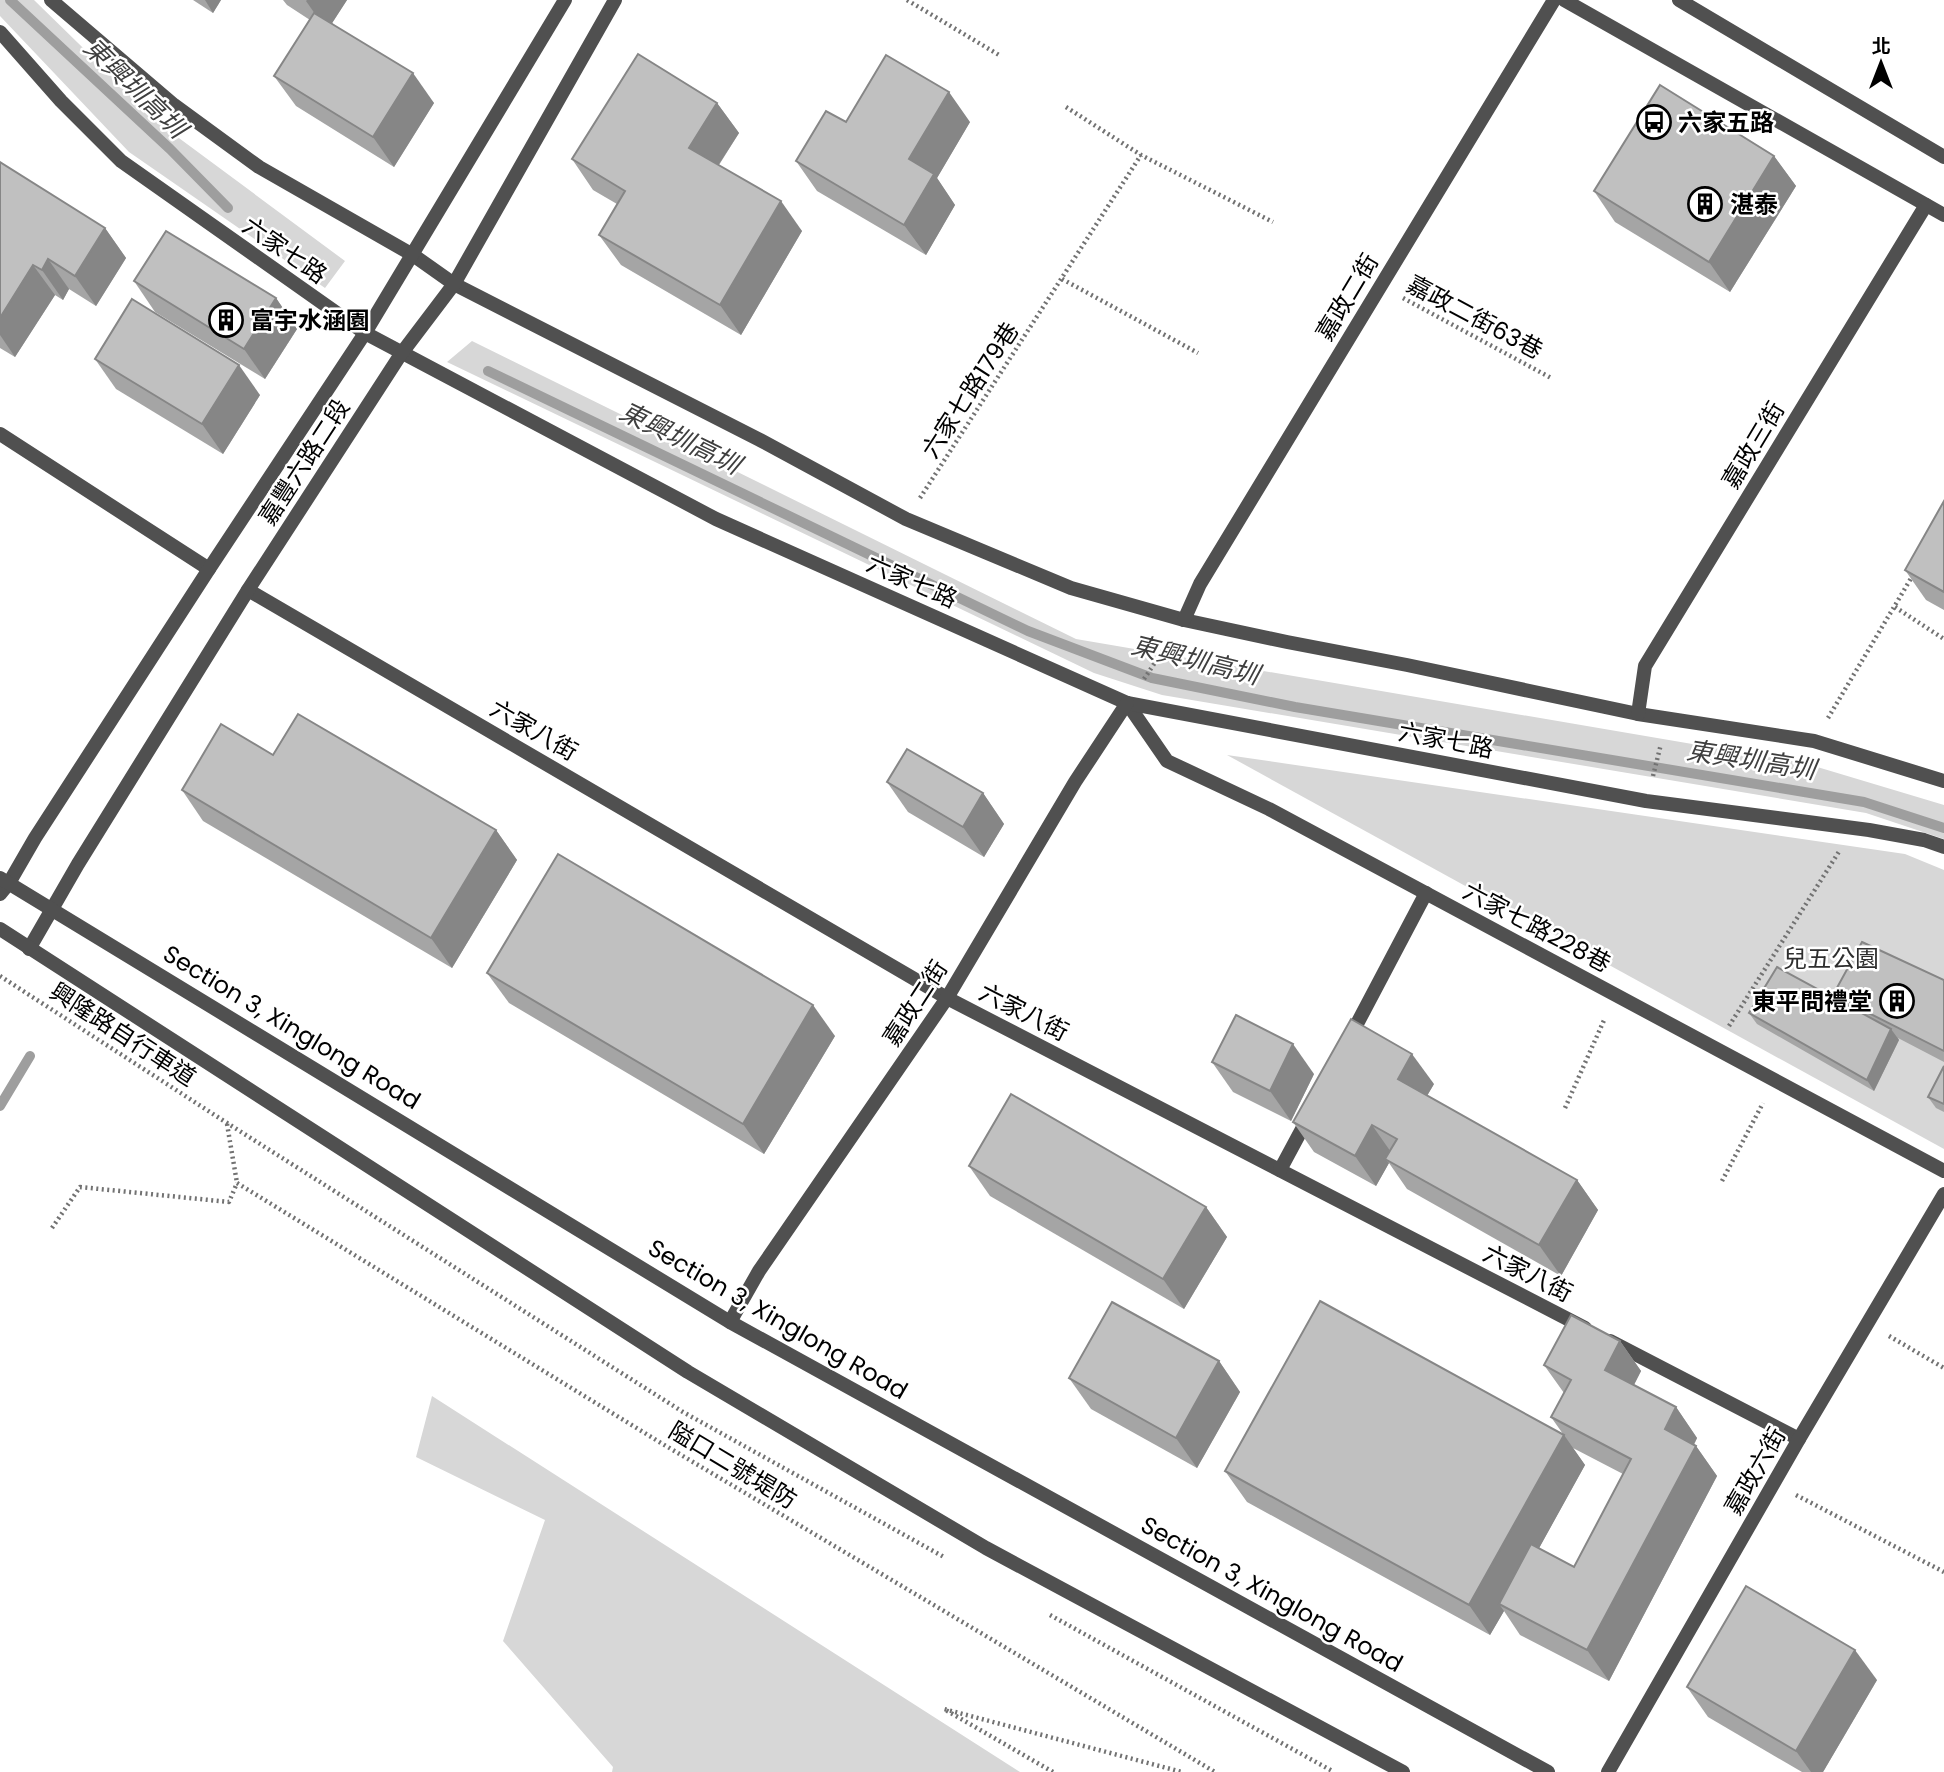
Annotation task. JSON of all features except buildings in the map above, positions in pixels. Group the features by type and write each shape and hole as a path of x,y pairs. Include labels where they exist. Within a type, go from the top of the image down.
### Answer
{"street":[{"path":"51,0 174,105 259,167 413,256 454,284 760,440 906,519 1071,588 1184,620 1638,714 1814,741 1944,781"},
{"name":"嘉豐六路二段","path":"3,885 365,333 565,0"},
{"name":"嘉豐六路二段","path":"29,949 78,864 248,590 401,354 454,284 615,0"},
{"name":"嘉政二街","path":"1184,620 1200,584 1554,0"},
{"path":"1564,0 1944,215"},
{"path":"1679,0 1944,157"},
{"name":"六家七路","path":"0,33 61,101 121,161 365,333 716,519 1128,703 1646,801 1854,828 1924,840 1944,847"},
{"name":"嘉政三街","path":"1638,714 1645,666 1926,205"},
{"path":"0,434 209,569"},
{"name":"六家八街","path":"248,590 947,998 1799,1439"},
{"name":"嘉政二街","path":"730,1322 759,1271 947,998 1075,782 1128,703"},
{"name":"六家七路228巷","path":"1128,703 1167,761 1269,809 1944,1171"},
{"name":"Section 3, Xinglong Road","path":"3,885 53,909 730,1322 1548,1772"},
{"path":"1343,1050 1426,893"},
{"path":"0,929 688,1372 986,1548 1403,1772"},
{"path":"1280,1170 1318,1098"},
{"name":"嘉政六街","path":"1608,1772 1773,1483 1944,1194"}],"path":[{"path":"907,0 999,55"},
{"path":"1066,107 1141,155 1273,222"},
{"name":"六家七路179巷","path":"906,519 1141,155"},
{"path":"1062,279 1198,353"},
{"name":"嘉政二街63巷","path":"1381,286 1553,379"},
{"path":"1814,741 1916,571"},
{"path":"1895,607 1944,639"},
{"path":"1128,703 1184,620"},
{"path":"1646,801 1668,719"},
{"path":"1715,1048 1854,828"},
{"name":"興隆路自行車道","path":"0,976 227,1123 237,1183"},
{"path":"1566,1108 1616,995"},
{"path":"1722,1181 1775,1080"},
{"path":"52,1228 80,1187 229,1202 237,1183"},
{"name":"隘口二號堤防","path":"237,1183 661,1443 1215,1772"},
{"path":"1867,1323 1944,1368"},
{"path":"1773,1483 1944,1572"},
{"path":"1053,1772 944,1709 1182,1772"}],"green space":[{"path":"0,0 34,0 164,127 345,261 325,288 129,152 0,16"},
{"path":"472,341 1076,639 1804,763 1944,805 1944,839 1866,813 1162,695 1094,673 447,362"},
{"name":"兒五公園","path":"1227,755 1905,854 1944,870 1944,1149"},
{"path":"432,1396 1020,1772 612,1772 613,1767 503,1641 545,1520 416,1457"}],"waterway":[{"name":"東興圳高圳","path":"10,0 170,149 228,208"},
{"name":"東興圳高圳","path":"488,371 1028,631 1152,678 1295,707 1864,802 1944,828"},
{"path":"0,1106 30,1056"}],"place":[{"name":"六家五路","path":"1654,122"},
{"name":"湛泰","path":"1705,204"},
{"name":"富宇水涵園","path":"226,320"},
{"name":"東平問禮堂","path":"1897,1001"}]}
